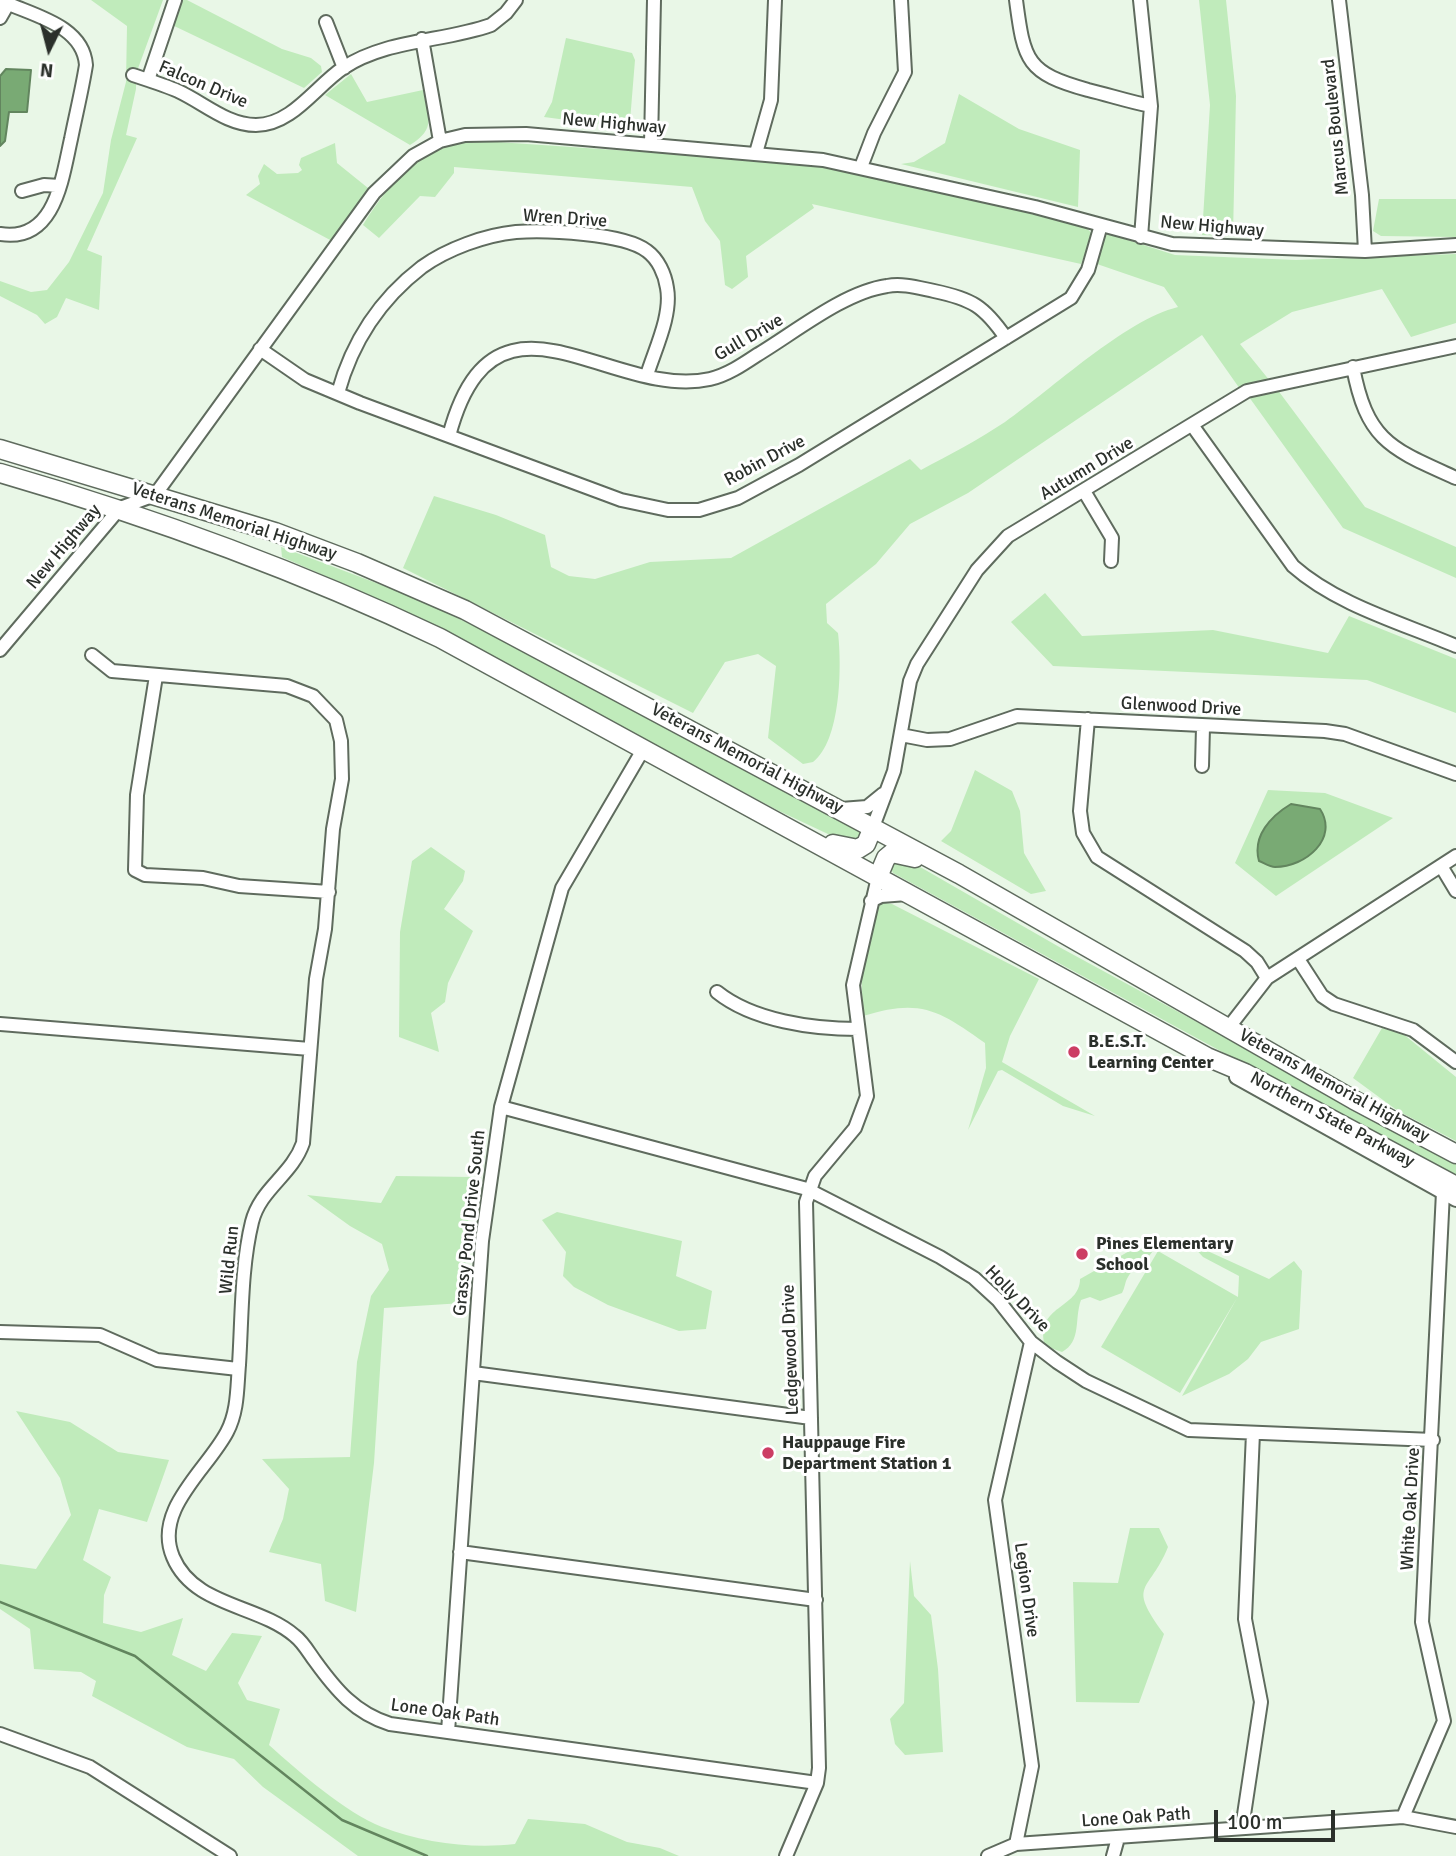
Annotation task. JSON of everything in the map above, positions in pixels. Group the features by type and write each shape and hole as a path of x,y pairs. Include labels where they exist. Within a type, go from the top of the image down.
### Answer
{"highway":[{"name":"Veterans Memorial Highway","path":"0,449 155,495 330,552 465,610 959,874 1373,1111 1456,1154"},
{"name":"Veterans Memorial Highway","path":"0,472 120,508 251,555 359,600 466,652 1207,1057"},
{"path":"803,835 858,849 866,844 873,827"},
{"path":"878,877 886,858 895,852 959,874"},
{"name":"Northern State Parkway","path":"1207,1057 1245,1073 1449,1189"}],"main road":[{"path":"1449,1189 1456,1199"}],"street":[{"path":"148,80 175,0"},
{"name":"Falcon Drive","path":"133,75 177,91 236,122 256,125 274,122 293,111 344,68 373,53 422,39 491,25 506,13 516,0"},
{"path":"651,144 654,0"},
{"path":"756,153 771,100 775,0"},
{"path":"861,167 874,132 905,72 901,0"},
{"path":"1016,0 1020,36 1027,55 1039,72 1071,85 1151,106"},
{"path":"1140,0 1151,106 1141,237"},
{"name":"Marcus Boulevard","path":"1339,0 1362,195 1365,251"},
{"path":"0,18 4,2 56,24 79,42 85,55 84,80 60,186 41,223 18,236 0,234"},
{"path":"326,22 344,68"},
{"path":"422,39 440,141"},
{"name":"New Highway","path":"1,646 120,508 155,495 374,193 413,156 440,141 465,135 526,134 756,153 861,167 1141,237 1197,247 1365,251 1456,246"},
{"path":"22,191 44,185 60,186"},
{"name":"Robin Drive","path":"260,349 306,380 621,500 668,510 699,510 738,498 799,465 1071,298 1088,270 1101,225"},
{"name":"Wren Drive","path":"338,393 349,356 388,297 424,266 465,245 517,232 600,237 633,243 657,261 667,287 668,300 647,375"},
{"name":"Gull Drive","path":"449,436 456,407 471,381 498,358 514,352 550,349 676,382 713,379 730,372 854,296 888,285 906,285 976,303 991,316 1006,338"},
{"name":"Autumn Drive","path":"873,827 894,771 910,681 917,664 977,570 1009,536 1247,391 1456,346"},
{"path":"1353,367 1359,397 1376,431 1403,454 1456,478"},
{"path":"1192,425 1293,566 1306,578 1329,592 1456,646"},
{"path":"1084,491 1112,538 1111,561"},
{"path":"92,655 112,671 156,676 137,795 135,870 145,875 203,878 239,886 329,892"},
{"name":"Wild Run","path":"156,676 287,686 313,696 336,720 341,741 342,779 333,829 329,892 316,979 300,1151 283,1177 265,1193 251,1223 234,1414 219,1446"},
{"name":"Glenwood Drive","path":"901,735 926,740 950,740 1017,716 1345,734 1456,774"},
{"path":"1088,719 1080,811 1083,833 1097,857 1245,951 1258,962 1267,978"},
{"path":"1202,766 1203,727"},
{"name":"Grassy Pond Drive South","path":"448,1732 482,1241 501,1107 562,888 644,748"},
{"path":"841,810 867,807 886,792"},
{"path":"1229,1027 1267,978 1456,856"},
{"path":"1441,866 1456,891"},
{"path":"807,1189 862,1114 867,1096 853,985 878,877"},
{"path":"871,901 881,895 911,894"},
{"path":"1298,959 1322,996 1334,1004 1413,1030 1456,1062"},
{"path":"718,992 735,1006 815,1027 858,1029"},
{"path":"0,1024 310,1049"},
{"name":"Holly Drive","path":"501,1107 807,1189 940,1257 974,1278 998,1300 1031,1342 1086,1381 1189,1430 1433,1440"},
{"name":"Ledgewood Drive","path":"786,1856 817,1783 816,1600 805,1218 807,1189"},
{"name":"White Oak Drive","path":"1403,1817 1444,1721 1422,1622 1449,1189"},
{"path":"0,1332 100,1335 157,1360 239,1369"},
{"name":"Legion Drive","path":"1016,1844 1032,1766 995,1500 1031,1342"},
{"path":"473,1373 811,1418"},
{"path":"1242,1828 1261,1702 1245,1619 1253,1433"},
{"name":"Lone Oak Path","path":"219,1446 175,1507 167,1535 182,1573 196,1587 281,1625 298,1638 332,1685 371,1718 390,1724 817,1783"},
{"path":"460,1552 816,1600"},
{"path":"0,1734 90,1767 230,1856"},
{"name":"Lone Oak Path","path":"988,1856 1016,1844 1403,1817 1456,1827"},
{"path":"1113,1856 1118,1838"}],"shaded area":[{"path":"91,0 163,0 136,74 136,89 126,135 137,138 87,250 102,256 99,310 66,298 57,317 45,324 37,315 0,296 0,281 31,292 47,290 69,262 103,193 111,140 126,82 127,26"},
{"path":"178,0 187,0 282,49 311,58 321,66 322,72 304,88 170,24"},
{"path":"1199,0 1226,0 1236,96 1233,236 1202,235 1210,105"},
{"path":"566,38 632,53 635,60 630,121 620,127 544,117 552,102"},
{"path":"6,69 31,70 27,112 9,112 5,141 0,146 0,76"},
{"path":"351,74 367,102 423,90 428,122 419,139 410,145 325,95"},
{"path":"959,94 1019,129 1080,150 1078,207 901,164 914,162 945,143"},
{"path":"468,140 834,168 1085,226 1093,235 1081,264 812,204 814,208 746,256 748,277 732,289 725,285 720,241 705,221 692,187 454,167 454,173 435,197 420,196 379,238 363,225 384,195 411,166 435,150"},
{"path":"335,143 337,163 368,188 332,241 246,195 260,184 258,176 264,164 277,174 298,173 302,170 299,165 301,158"},
{"path":"1379,199 1456,199 1456,237 1381,236 1373,231"},
{"path":"1109,234 1175,255 1296,260 1456,254 1456,323 1411,337 1382,289 1292,312 1240,344 1270,381 1247,383 1240,389 1202,335 968,493 910,524 876,564 826,604 827,623 838,633 838,702 829,738 813,762 803,764 768,738 776,666 758,654 725,662 693,713 403,568 434,496 496,515 545,535 551,567 569,576 595,579 650,562 731,558 910,459 921,470 1005,422 1112,340 1157,314 1178,307 1164,287 1097,264 1105,236"},
{"path":"1277,389 1365,507 1456,547 1456,578 1343,528 1249,397"},
{"path":"281,547 408,595 521,648 858,830 865,836 863,843 845,842 779,811 398,608 282,557"},
{"path":"1045,593 1082,636 1213,630 1328,653 1349,616 1456,659 1456,713 1367,680 1053,666 1011,622"},
{"path":"975,770 1012,791 1020,811 1024,853 1046,891 1031,894 941,841 951,831"},
{"path":"1268,790 1325,793 1393,818 1276,896 1235,863"},
{"path":"1291,804 1320,809 1325,820 1322,840 1308,856 1287,866 1275,867 1259,861 1258,843 1261,835 1270,821"},
{"path":"431,847 465,871 463,881 444,909 473,931 448,983 445,1002 431,1013 439,1052 399,1037 400,932 412,861"},
{"path":"901,856 1061,948 1456,1163 1456,1179 893,873 888,862"},
{"path":"879,902 892,904 1039,979 1010,1036 1002,1062 1095,1116 1063,1106 1002,1070 998,1071 968,1130 986,1068 985,1043 955,1022 928,1010 900,1008 863,1016 861,966"},
{"path":"1382,1028 1402,1033 1456,1077 1456,1141 1398,1111 1353,1078"},
{"path":"396,1176 471,1177 463,1303 384,1308 374,1463 356,1612 325,1601 321,1564 269,1552 283,1519 289,1489 262,1459 350,1457 357,1362 371,1296 389,1270 382,1244 350,1226 307,1195 381,1203"},
{"path":"557,1212 682,1241 676,1276 712,1291 706,1329 679,1331 608,1305 574,1287 563,1276 566,1252 542,1220"},
{"path":"1157,1240 1149,1256 1128,1277 1122,1293 1100,1301 1090,1297 1081,1300 1075,1336 1068,1347 1062,1352 1045,1346 1043,1333 1046,1322 1073,1296 1080,1279 1147,1241"},
{"path":"1190,1243 1269,1279 1294,1261 1302,1271 1299,1329 1261,1342 1248,1359 1229,1374 1182,1396 1237,1298 1180,1393 1101,1347 1158,1251 1238,1297 1239,1276 1203,1257"},
{"path":"16,1411 70,1422 118,1452 169,1460 147,1522 99,1509 83,1560 111,1577 104,1595 103,1623 141,1632 183,1618 172,1655 206,1671 232,1633 262,1636 238,1683 247,1700 280,1709 269,1745 353,1812 397,1833 465,1845 515,1844 528,1819 585,1824 627,1842 660,1848 679,1856 358,1856 263,1787 234,1759 187,1747 92,1696 96,1681 81,1672 34,1669 30,1629 0,1609 0,1564 36,1569 71,1515 60,1478"},
{"path":"1130,1528 1159,1528 1168,1547 1148,1581 1144,1596 1152,1617 1164,1634 1139,1703 1076,1702 1073,1582 1118,1583"},
{"path":"910,1561 914,1596 931,1615 938,1669 943,1752 905,1755 895,1744 890,1719 904,1703"}],"waterway":[{"path":"0,1602 135,1656 342,1820 427,1856"}],"place":[{"name":"B.E.S.T. Learning Center","path":"1074,1052"},
{"name":"Pines Elementary School","path":"1082,1254"},
{"name":"Hauppauge Fire Department Station 1","path":"768,1453"}]}
